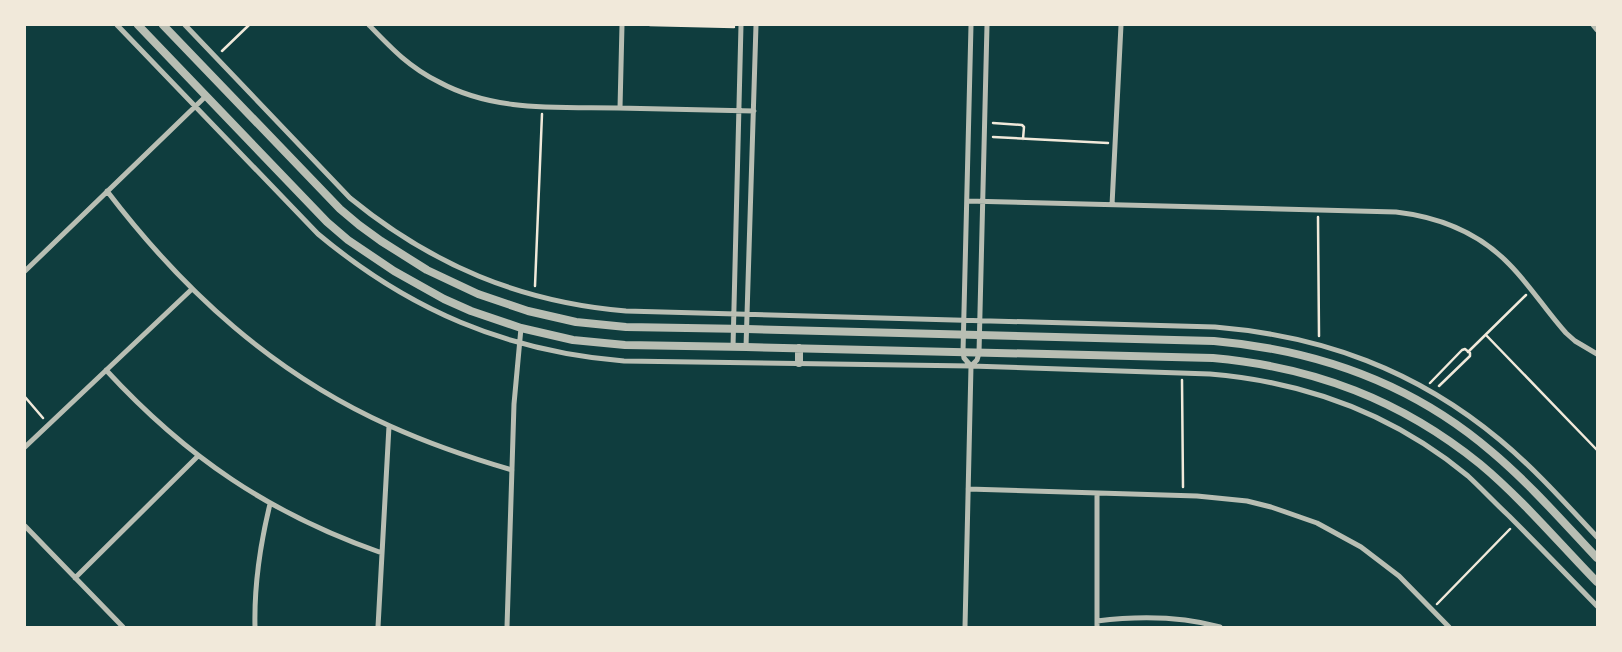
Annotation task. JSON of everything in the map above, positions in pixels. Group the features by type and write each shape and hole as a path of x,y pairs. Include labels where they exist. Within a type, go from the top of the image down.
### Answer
{"street":[{"path":"117,25 318,234 363,269 412,300 484,332 571,355 624,361 971,366 1238,377 1284,385 1321,395 1373,416 1446,459 1489,496 1597,606"},
{"path":"138,25 327,222 363,251 394,271 444,299 480,314 521,328 573,340 625,346 799,348 1213,358 1242,361 1300,372 1356,390 1434,430 1503,484 1597,582"},
{"path":"163,25 340,209 381,241 427,270 478,294 528,311 576,322 626,327 1214,341 1274,348 1304,355 1340,366 1390,386 1443,415 1468,433 1514,472 1597,558"},
{"path":"184,25 350,198 411,243 458,268 508,288 554,302 602,309 1215,327 1277,334 1319,344 1367,360 1433,393 1501,440 1597,537"},
{"path":"369,25 405,61 440,83 465,94 497,103 542,107 754,111"},
{"path":"620,108 622,25"},
{"path":"746,347 756,25"},
{"path":"965,627 971,366 964,358 963,334 971,25"},
{"path":"971,366 977,360 979,353 987,25"},
{"path":"1112,205 1121,25"},
{"path":"1593,25 1597,30"},
{"path":"733,347 741,26"},
{"path":"25,271 206,96"},
{"path":"107,191 152,248 192,289 229,323 286,367 347,404 389,426 445,449 512,470"},
{"path":"967,201 1318,210 1406,214 1433,219 1468,233 1497,253 1510,265 1566,333 1575,341 1597,354"},
{"path":"25,447 192,289"},
{"path":"507,627 514,404 521,328"},
{"path":"799,348 799,364"},
{"path":"106,370 150,415 198,456 229,478 270,504 325,531 382,553"},
{"path":"378,627 389,426"},
{"path":"75,578 198,456"},
{"path":"968,489 1183,495 1247,501 1271,507 1318,523 1340,534 1381,560 1449,627"},
{"path":"1097,493 1097,624 1126,618 1155,617 1174,618 1220,627"},
{"path":"255,627 254,604 257,570 262,536 270,504"},
{"path":"25,526 123,627"}],"path":[{"path":"216,57 249,25"},
{"path":"650,25 741,26"},
{"path":"535,296 542,107"},
{"path":"985,123 1022,125 1024,127 1023,139"},
{"path":"984,137 1115,143"},
{"path":"1318,210 1319,344"},
{"path":"1468,352 1531,290"},
{"path":"1486,335 1597,450"},
{"path":"1425,388 1462,350 1465,349 1468,352"},
{"path":"1433,393 1470,356 1468,352"},
{"path":"1182,374 1183,495"},
{"path":"25,397 49,424"},
{"path":"1432,609 1516,523"}]}
